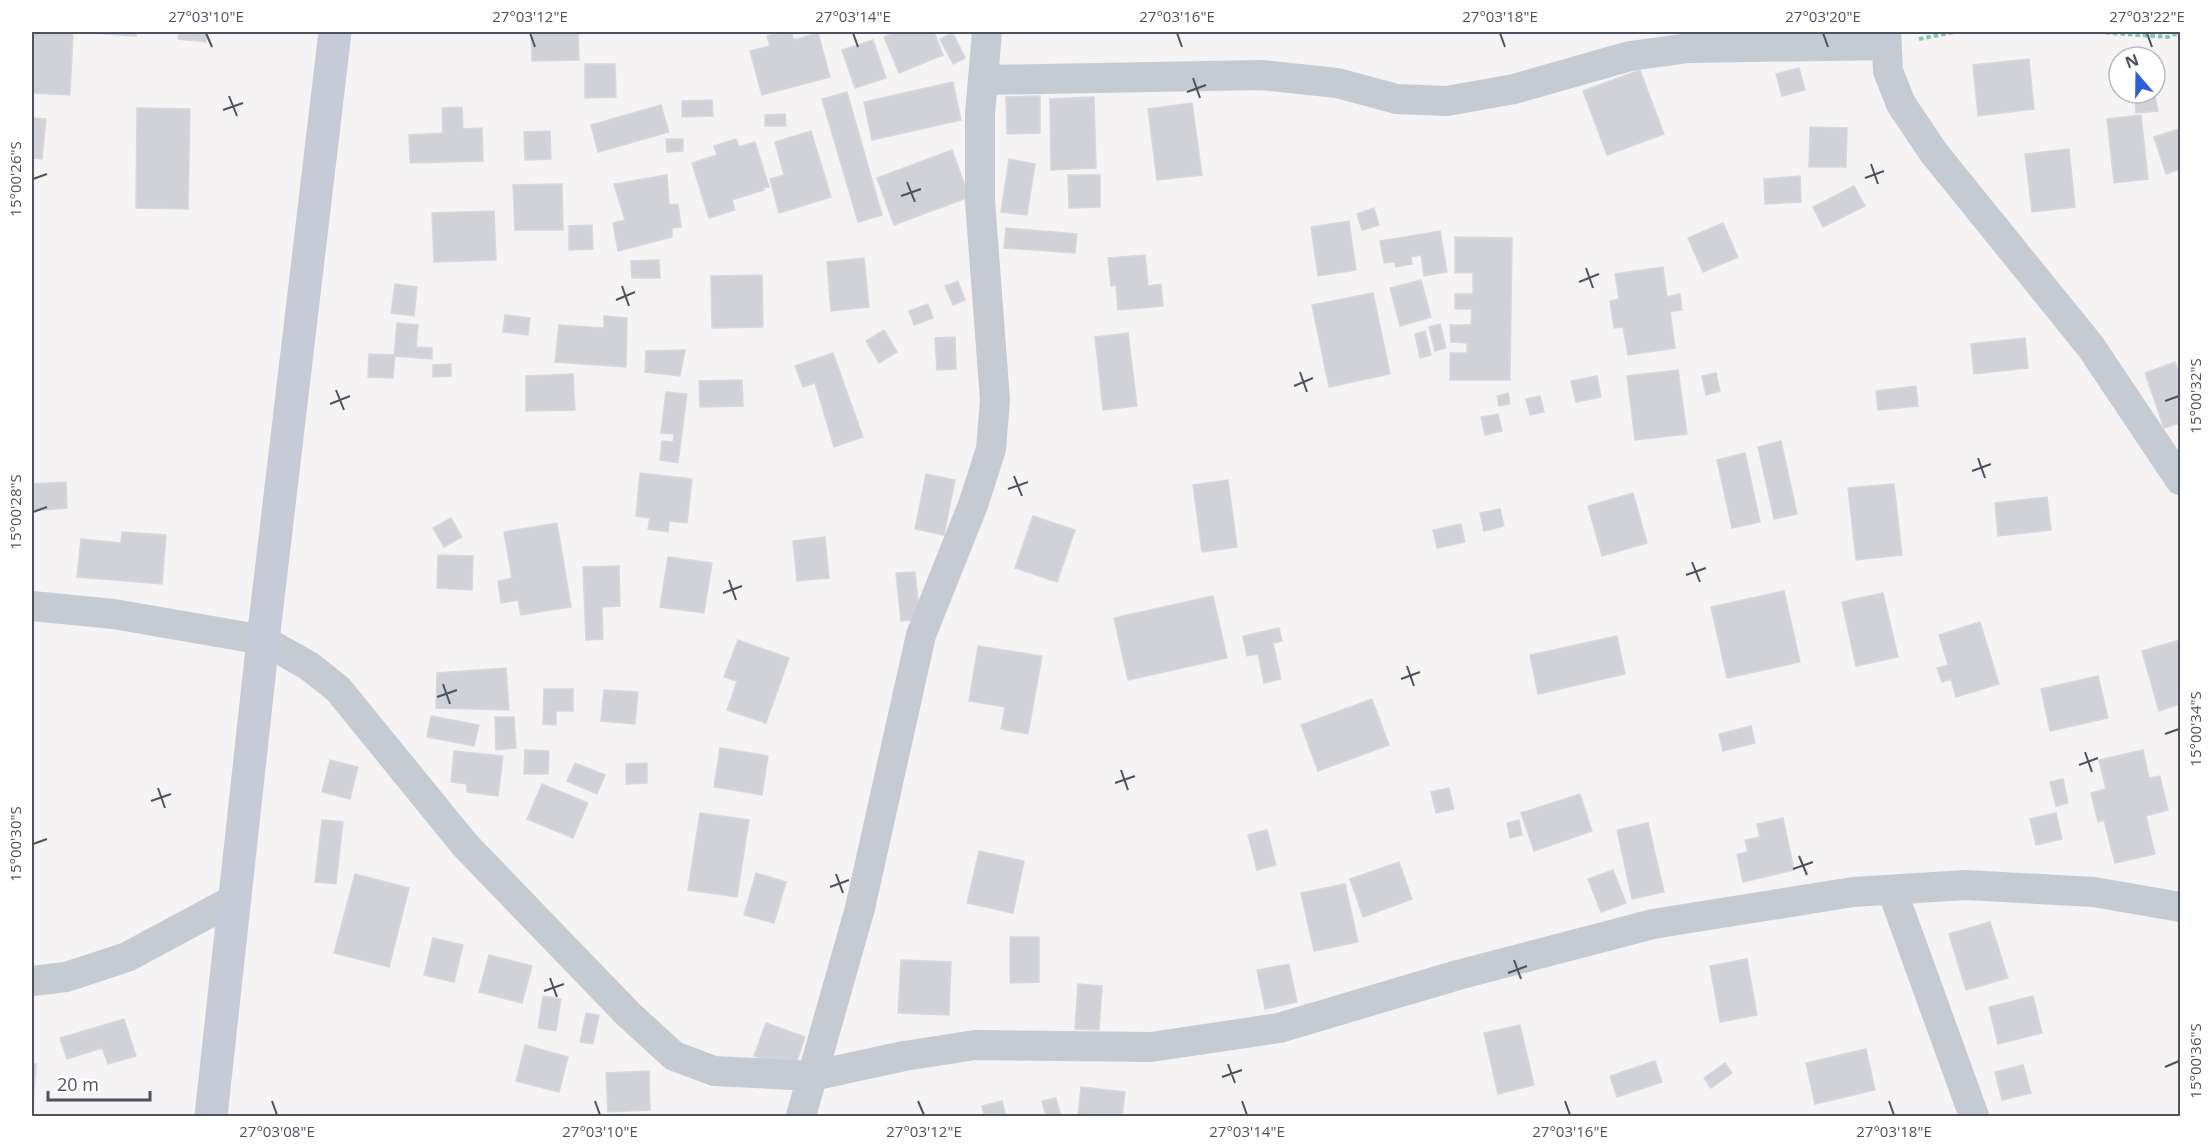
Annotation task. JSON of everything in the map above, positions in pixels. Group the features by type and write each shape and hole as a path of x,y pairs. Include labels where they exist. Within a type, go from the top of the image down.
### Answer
{"main road":[{"path":"211,1116 263,640 335,32"}],"street":[{"path":"801,1116 860,908 921,635 973,505 991,449 995,399 980,201 980,114 987,32"},
{"path":"983,80 1261,75 1337,83 1397,99 1447,101 1514,89 1630,57 1689,48 1886,38 1888,71 1901,104 1927,143 2091,347 2181,480"},
{"path":"32,606 114,614 263,640 309,666 338,689 465,845 629,1015 674,1056 714,1071 812,1076 904,1056 975,1045 1151,1047 1279,1029 1458,975 1653,924 1853,892 1965,885 2094,892 2181,907"},
{"path":"1892,890 1974,1116"},
{"path":"32,981 66,977 127,957 235,899"}],"path":[{"path":"2098,32 2168,37 2181,32"}],"building":[{"path":"32,32 73,32 70,95 32,93"},
{"path":"76,32 137,32 136,36"},
{"path":"179,32 207,32 206,42 178,39"},
{"path":"531,32 578,32 579,60 532,61"},
{"path":"791,32 794,40 818,33 830,77 762,95 750,51 770,46 767,36"},
{"path":"898,32 934,32 943,55 899,73 884,37"},
{"path":"953,33 965,58 953,64 940,39"},
{"path":"873,40 886,78 855,88 842,50"},
{"path":"2029,59 2034,109 1978,116 1973,65"},
{"path":"585,64 615,64 616,97 585,98"},
{"path":"1799,68 1805,90 1782,96 1776,74"},
{"path":"1640,70 1664,134 1607,155 1583,91"},
{"path":"953,82 961,120 872,140 864,102"},
{"path":"847,92 882,215 858,222 822,99"},
{"path":"1040,96 1040,133 1007,134 1006,97"},
{"path":"1094,97 1096,168 1051,170 1050,99"},
{"path":"712,100 713,116 682,117 682,101"},
{"path":"1192,103 1202,175 1157,180 1148,109"},
{"path":"661,105 669,132 598,152 591,125"},
{"path":"2135,105 2157,105 2158,111 2136,113"},
{"path":"462,107 463,129 482,128 483,161 410,163 409,135 443,133 442,108"},
{"path":"137,108 190,109 188,209 136,208"},
{"path":"785,114 786,126 765,126 765,115"},
{"path":"2141,115 2148,179 2114,183 2107,119"},
{"path":"32,118 46,119 42,159 32,158"},
{"path":"1810,127 1847,128 1846,167 1809,167"},
{"path":"2179,129 2180,169 2166,174 2154,137"},
{"path":"550,131 551,159 525,160 524,132"},
{"path":"811,131 831,197 779,213 770,179 784,175 775,142"},
{"path":"666,139 683,139 683,151 667,152"},
{"path":"736,139 739,147 755,142 769,187 732,200 735,210 709,218 692,163 717,155 714,146"},
{"path":"2069,149 2075,207 2032,212 2025,154"},
{"path":"952,150 969,197 894,225 877,178"},
{"path":"1009,159 1035,164 1027,215 1001,212"},
{"path":"667,175 669,205 678,204 681,227 672,228 672,237 618,251 613,223 625,220 614,184"},
{"path":"1068,175 1100,175 1100,207 1069,208"},
{"path":"1800,176 1801,202 1765,204 1764,179"},
{"path":"562,184 563,230 515,230 513,185"},
{"path":"1854,186 1865,206 1823,227 1813,207"},
{"path":"1374,208 1379,225 1362,230 1357,214"},
{"path":"494,211 496,260 434,262 432,213"},
{"path":"1349,221 1356,270 1318,276 1311,227"},
{"path":"1723,223 1738,257 1703,272 1688,238"},
{"path":"592,225 593,249 569,250 569,226"},
{"path":"1006,228 1077,234 1075,253 1004,248"},
{"path":"1440,231 1447,272 1424,276 1421,255 1411,257 1412,264 1396,267 1395,262 1384,263 1380,241"},
{"path":"1455,237 1512,238 1510,380 1450,380 1450,353 1467,353 1467,343 1451,342 1450,325 1471,325 1472,309 1455,309 1455,294 1473,294 1473,273 1455,273"},
{"path":"1145,255 1148,286 1161,284 1163,306 1118,310 1116,285 1111,286 1108,258"},
{"path":"864,258 869,307 831,311 827,262"},
{"path":"659,260 660,278 632,278 631,261"},
{"path":"1663,267 1667,297 1680,294 1682,310 1670,312 1675,348 1628,355 1623,327 1614,328 1610,301 1619,299 1615,274"},
{"path":"762,275 763,327 712,328 711,276"},
{"path":"1421,280 1431,317 1400,326 1390,288"},
{"path":"958,281 965,300 953,305 945,286"},
{"path":"395,284 417,287 414,316 391,313"},
{"path":"1373,293 1390,374 1329,387 1312,305"},
{"path":"928,304 933,318 914,325 909,311"},
{"path":"505,315 530,318 528,335 503,332"},
{"path":"604,316 627,318 626,367 555,362 559,325 604,328"},
{"path":"397,323 418,325 416,347 432,348 432,359 394,356"},
{"path":"1440,324 1446,348 1435,351 1429,327"},
{"path":"884,330 897,352 879,363 866,341"},
{"path":"1425,331 1431,355 1420,358 1415,334"},
{"path":"1128,333 1137,406 1103,410 1095,337"},
{"path":"955,337 956,369 937,370 935,338"},
{"path":"2025,338 2028,368 1974,374 1971,344"},
{"path":"685,350 680,376 645,372 646,351"},
{"path":"833,353 863,437 834,447 815,383 803,387 795,366"},
{"path":"369,354 395,355 393,378 368,377"},
{"path":"2175,362 2180,378 2180,423 2164,428 2145,373"},
{"path":"451,364 451,376 433,377 433,365"},
{"path":"1678,370 1687,434 1635,440 1627,376"},
{"path":"1716,373 1720,391 1706,395 1702,376"},
{"path":"573,374 575,410 526,411 526,376"},
{"path":"1597,376 1601,397 1576,402 1571,381"},
{"path":"742,380 743,406 700,407 699,381"},
{"path":"1916,386 1918,406 1878,410 1876,391"},
{"path":"666,392 687,394 678,463 660,460 662,441 673,442 674,434 661,433"},
{"path":"1508,393 1510,404 1499,406 1497,396"},
{"path":"1540,396 1544,412 1530,415 1526,399"},
{"path":"1498,414 1502,431 1485,435 1481,417"},
{"path":"1781,441 1797,514 1774,519 1758,447"},
{"path":"1745,453 1760,522 1732,528 1717,460"},
{"path":"640,473 692,479 687,523 669,521 668,532 648,529 650,518 636,516"},
{"path":"926,474 955,480 944,535 915,529"},
{"path":"1228,480 1237,547 1202,552 1193,485"},
{"path":"66,482 67,508 32,511 32,484"},
{"path":"1894,484 1902,555 1856,560 1848,488"},
{"path":"1633,493 1647,543 1602,556 1588,506"},
{"path":"2047,497 2051,530 1998,536 1995,503"},
{"path":"1500,509 1504,526 1484,531 1480,513"},
{"path":"1033,516 1075,530 1057,582 1015,568"},
{"path":"451,518 462,537 444,547 433,528"},
{"path":"557,523 571,607 521,615 518,600 501,603 498,581 512,578 504,532"},
{"path":"1461,524 1465,542 1437,548 1433,530"},
{"path":"122,532 166,535 162,584 77,577 81,539 121,543"},
{"path":"825,537 829,578 797,581 793,541"},
{"path":"438,555 473,556 472,590 437,588"},
{"path":"668,557 712,563 704,613 660,607"},
{"path":"619,566 620,606 602,607 603,639 586,640 583,567"},
{"path":"915,572 920,619 901,621 896,573"},
{"path":"1784,591 1800,662 1727,678 1711,607"},
{"path":"1883,593 1898,657 1856,666 1842,602"},
{"path":"1213,596 1227,658 1128,680 1114,618"},
{"path":"1980,622 1999,684 1956,697 1951,679 1942,682 1937,668 1948,665 1939,635"},
{"path":"1279,628 1282,641 1273,643 1281,679 1264,683 1258,654 1247,656 1243,636"},
{"path":"1617,636 1625,674 1538,694 1530,655"},
{"path":"738,640 789,658 766,723 727,710 737,681 724,677"},
{"path":"2179,640 2180,704 2159,711 2142,651"},
{"path":"978,646 1042,656 1028,734 1001,729 1005,707 969,701"},
{"path":"506,668 509,710 436,708 437,673"},
{"path":"2098,676 2108,718 2050,731 2041,689"},
{"path":"544,689 573,689 573,711 556,711 556,725 543,724"},
{"path":"604,690 638,692 635,724 601,721"},
{"path":"1372,699 1389,745 1318,771 1301,725"},
{"path":"431,716 479,725 474,746 427,737"},
{"path":"495,717 514,717 516,748 496,750"},
{"path":"1751,726 1755,743 1723,751 1719,734"},
{"path":"720,748 768,756 762,795 714,787"},
{"path":"525,750 549,751 548,774 524,774"},
{"path":"2143,750 2149,778 2160,776 2168,810 2146,816 2155,854 2115,863 2104,820 2098,822 2091,793 2106,789 2099,760"},
{"path":"454,751 503,756 498,796 467,792 467,784 451,782"},
{"path":"330,760 358,767 350,799 322,792"},
{"path":"575,763 605,775 597,794 567,781"},
{"path":"647,763 647,783 626,784 626,764"},
{"path":"2063,779 2068,803 2056,806 2050,782"},
{"path":"542,784 588,803 573,838 527,819"},
{"path":"1449,788 1454,809 1436,813 1431,792"},
{"path":"1580,794 1592,831 1534,851 1521,813"},
{"path":"700,813 749,820 737,897 688,890"},
{"path":"2056,813 2062,839 2036,845 2030,819"},
{"path":"1783,818 1794,870 1743,882 1737,854 1748,852 1745,840 1760,837 1757,824"},
{"path":"322,820 343,822 336,884 315,882"},
{"path":"1519,820 1522,835 1510,838 1507,823"},
{"path":"1648,823 1664,892 1632,899 1617,830"},
{"path":"1267,830 1276,865 1257,870 1248,835"},
{"path":"979,851 1024,861 1013,913 967,903"},
{"path":"1399,862 1412,899 1363,917 1350,879"},
{"path":"1613,870 1626,903 1601,912 1588,879"},
{"path":"756,873 786,882 774,923 744,915"},
{"path":"355,874 409,888 389,967 334,953"},
{"path":"1345,884 1358,942 1314,951 1301,893"},
{"path":"1990,922 2008,978 1966,990 1949,934"},
{"path":"1010,937 1039,937 1039,982 1010,983"},
{"path":"433,938 463,945 454,982 424,975"},
{"path":"489,955 532,966 522,1003 479,992"},
{"path":"1747,959 1757,1015 1720,1022 1710,966"},
{"path":"901,960 951,962 949,1015 898,1013"},
{"path":"1289,964 1297,1002 1265,1009 1257,970"},
{"path":"1078,984 1102,986 1099,1030 1075,1029"},
{"path":"543,996 561,999 556,1031 538,1028"},
{"path":"2033,996 2042,1033 1998,1044 1989,1007"},
{"path":"586,1013 599,1015 593,1044 580,1042"},
{"path":"124,1019 136,1056 108,1064 102,1048 67,1059 60,1038"},
{"path":"766,1023 805,1037 794,1070 754,1056"},
{"path":"1520,1025 1534,1085 1498,1094 1484,1033"},
{"path":"525,1045 568,1057 559,1092 516,1081"},
{"path":"1866,1049 1875,1090 1815,1104 1806,1063"},
{"path":"1655,1061 1662,1082 1617,1097 1610,1076"},
{"path":"1725,1063 1732,1073 1711,1088 1704,1078"},
{"path":"32,1064 36,1064 33,1105 32,1105"},
{"path":"2023,1065 2031,1093 2002,1100 1995,1072"},
{"path":"649,1071 650,1110 608,1112 606,1073"},
{"path":"1081,1087 1125,1092 1122,1116 1078,1116"},
{"path":"1056,1098 1061,1116 1046,1116 1042,1101"},
{"path":"1002,1101 1006,1116 984,1116 982,1106"}]}
